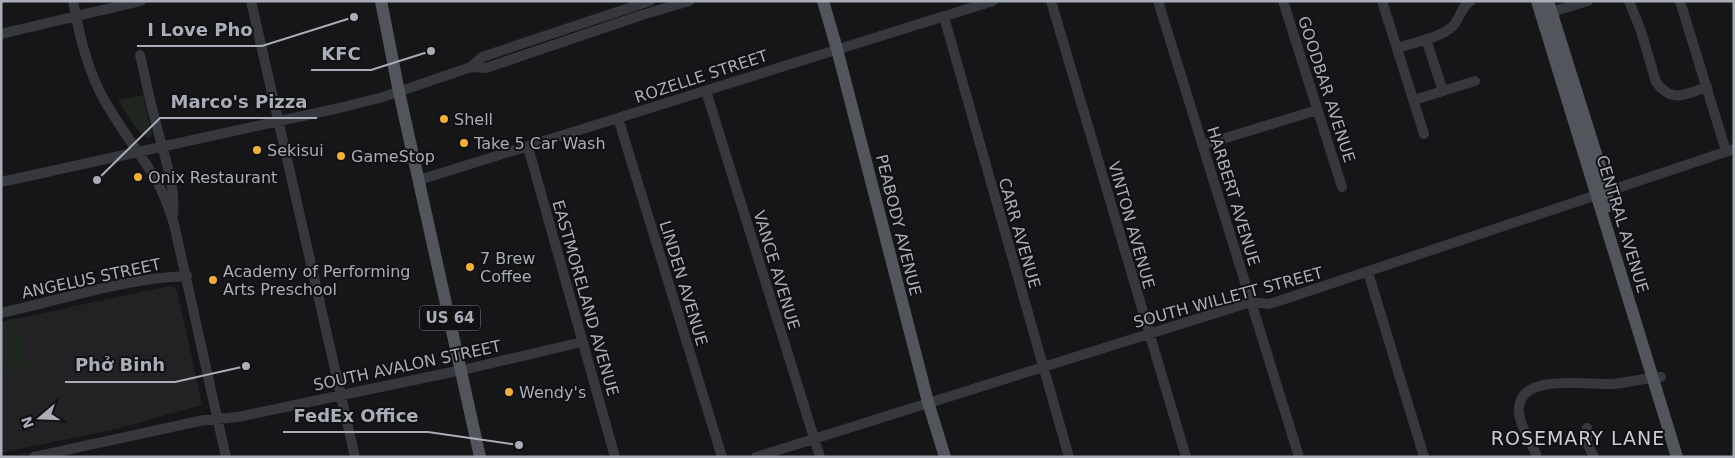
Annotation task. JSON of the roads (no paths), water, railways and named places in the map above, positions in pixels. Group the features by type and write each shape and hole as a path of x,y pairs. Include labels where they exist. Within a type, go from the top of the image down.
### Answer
{"main road":[{"name":"US 64","path":"381,1 399,92 462,370 477,456"},
{"name":"PEABODY AVENUE","path":"823,1 928,402 945,457"},
{"name":"CENTRAL AVENUE","path":"1537,1 1547,10 1657,377 1686,457"},
{"name":"CENTRAL AVENUE","path":"1657,377 1677,457"}],"street":[{"path":"72,1 85,56 99,90 164,196 173,219 226,457"},
{"path":"1,34 141,1"},
{"path":"250,1 355,457"},
{"path":"471,67 482,57 650,1"},
{"path":"1,182 278,122 374,99 471,67 486,68 689,1"},
{"name":"ROZELLE STREET","path":"419,180 993,1"},
{"name":"VINTON AVENUE","path":"1051,1 1186,457"},
{"name":"HARBERT AVENUE","path":"1158,1 1299,457"},
{"name":"GOODBAR AVENUE","path":"1283,1 1342,187"},
{"path":"1382,1 1424,134"},
{"path":"1397,48 1446,31 1454,25 1467,3 1471,1"},
{"path":"1547,10 1588,1"},
{"path":"1629,1 1641,31 1656,82 1660,88 1665,92 1680,96 1706,87"},
{"path":"1680,1 1706,87 1730,150"},
{"name":"CARR AVENUE","path":"944,17 1069,457"},
{"path":"1426,39 1443,91"},
{"path":"140,55 170,177 174,202 173,219"},
{"path":"1414,100 1475,81"},
{"name":"VANCE AVENUE","path":"706,91 820,457"},
{"path":"1203,145 1317,110"},
{"name":"LINDEN AVENUE","path":"618,118 722,457"},
{"name":"EASTMORELAND AVENUE","path":"528,147 615,457"},
{"name":"SOUTH WILLETT STREET","path":"756,457 1251,302 1268,304 1276,302 1730,150"},
{"path":"1368,272 1424,457"},
{"name":"ANGELUS STREET","path":"1,313 134,283 187,276"},
{"name":"SOUTH AVALON STREET","path":"34,457 56,454 204,420 238,417 462,370 582,342"},
{"path":"1537,457 1520,420 1519,406 1523,394 1531,388 1561,383 1613,384 1657,377"},
{"path":"1587,428 1587,442 1594,457"}],"place":[{"name":"I Love Pho","path":"354,17"},
{"name":"KFC","path":"431,51"},
{"name":"Shell","path":"444,119"},
{"name":"Take 5 Car Wash","path":"464,143"},
{"name":"Sekisui","path":"257,150"},
{"name":"GameStop","path":"341,156"},
{"name":"Onix Restaurant","path":"138,177"},
{"name":"Marco's Pizza","path":"97,180"},
{"name":"7 Brew Coffee","path":"470,267"},
{"name":"Academy of Performing Arts Preschool","path":"213,280"},
{"name":"Phở Binh","path":"246,366"},
{"name":"Wendy's","path":"509,392"},
{"name":"FedEx Office","path":"519,445"}],"district":[{"name":"ROSEMARY LANE","path":"1578,438"}]}
